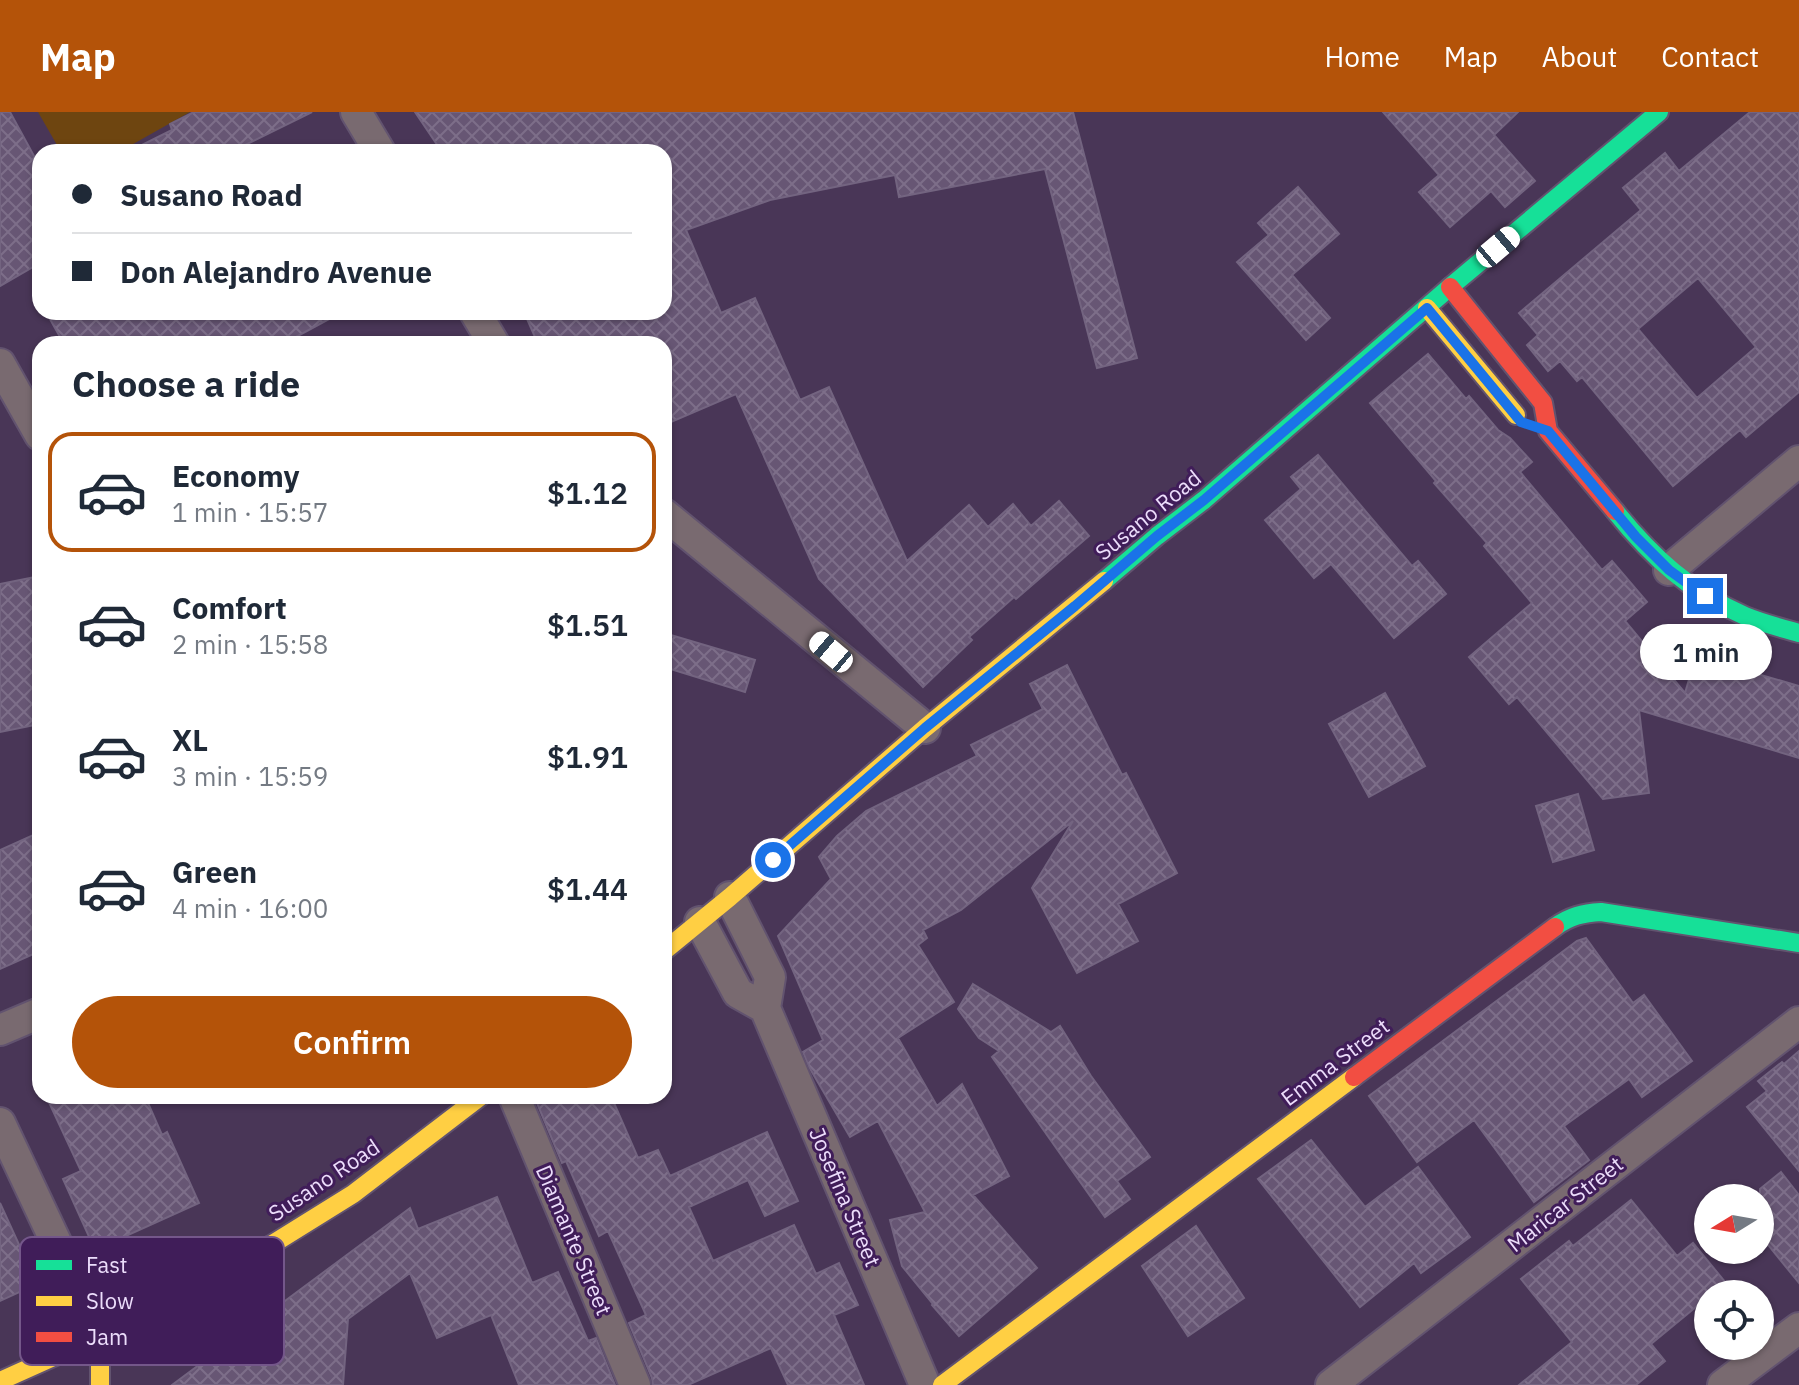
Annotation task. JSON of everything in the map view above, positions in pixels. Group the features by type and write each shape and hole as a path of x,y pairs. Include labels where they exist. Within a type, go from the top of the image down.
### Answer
{"main road":[{"name":"Susano Road","path":"672,945 925,728 1204,500 1450,287 1659,112"},
{"path":"1450,287 1543,403 1548,431 1636,537 1669,570 1705,596 1747,617 1799,633"},
{"path":"1427,308 1521,422 1548,431"},
{"name":"Emma Street","path":"942,1385 1565,920 1583,913 1601,912 1799,943"},
{"name":"Susano Road","path":"284,1237 365,1185 471,1104"},
{"name":"Susano Road","path":"0,1381 36,1365"}],"street":[{"path":"356,112 375,144"},
{"path":"0,364 32,421"},
{"path":"1669,570 1799,461"},
{"path":"672,521 925,728"},
{"name":"Josefina Street","path":"730,897 770,977 765,1008 925,1385"},
{"path":"700,922 738,993 765,1008"},
{"path":"0,1030 32,1016"},
{"name":"Maricar Street","path":"1331,1385 1799,1022"},
{"name":"Diamante Street","path":"517,1104 635,1385"},
{"path":"0,1123 54,1237"},
{"path":"1723,1385 1799,1328"}],"shaded area":[{"path":"38,112 190,112 133,144 56,144"}],"building":[{"path":"0,112 10,112 32,152 32,268 0,286"},
{"path":"194,112 312,112 247,144 144,144 172,130 170,124"},
{"path":"415,112 1073,112 1137,358 1097,368 1045,169 899,197 895,175 770,200 686,230 721,313 755,298 800,400 829,387 907,561 969,505 988,527 1013,504 1031,526 1059,501 1089,536 969,637 972,640 923,687 819,579 736,394 672,422 672,336 534,336 528,320 672,320 672,144 437,144"},
{"path":"1383,112 1518,112 1494,135 1535,181 1505,207 1491,191 1450,227 1419,192 1439,175"},
{"path":"1750,112 1799,112 1799,392 1746,437 1740,430 1673,486 1582,377 1577,381 1560,361 1548,371 1527,345 1538,335 1519,313 1641,210 1623,188 1665,153 1679,171","holes":["1698,278 1756,347 1697,398 1638,329"]},
{"path":"1298,187 1339,234 1292,275 1330,318 1306,340 1237,262 1269,235 1258,223"},
{"path":"50,320 327,320 298,336 60,336"},
{"path":"1428,354 1466,399 1469,396 1498,430 1532,462 1520,472 1602,570 1612,561 1647,602 1625,621 1685,693 1696,656 1799,686 1799,758 1639,710 1649,793 1603,799 1517,697 1509,704 1469,657 1532,603 1484,546 1487,543 1370,403"},
{"path":"1318,455 1412,566 1418,561 1446,594 1394,638 1331,564 1314,578 1265,520 1301,489 1291,477"},
{"path":"32,578 32,726 0,732 0,584"},
{"path":"672,635 755,660 745,692 672,669"},
{"path":"1067,665 1122,775 1126,773 1177,873 1118,904 1138,941 1077,973 1032,888 1073,821 961,910 923,930 927,938 918,945 954,1002 898,1038 937,1106 962,1084 1009,1176 973,1195 1037,1268 959,1336 902,1266 890,1220 925,1212 878,1121 850,1137 809,1067 803,1052 823,1040 778,936 831,879 819,857 837,836 866,811 977,756 971,745 1043,709 1030,684"},
{"path":"1385,693 1425,766 1369,797 1329,724"},
{"path":"1578,794 1594,850 1553,862 1536,806"},
{"path":"32,836 32,955 0,969 0,850"},
{"path":"1586,938 1633,1003 1644,995 1692,1061 1642,1097 1629,1079 1564,1126 1589,1160 1534,1202 1474,1120 1417,1162 1369,1096 1577,941"},
{"path":"973,984 1051,1032 1060,1026 1091,1076 1150,1157 1117,1181 1130,1199 1105,1217 992,1057 999,1051 979,1038 958,1009"},
{"path":"1799,1051 1799,1171 1747,1107 1767,1091 1758,1081"},
{"path":"50,1104 148,1104 162,1135 167,1132 199,1203 124,1237 89,1237 63,1179 81,1171"},
{"path":"537,1104 614,1104 638,1158 658,1150 670,1176 767,1132 798,1201 765,1216 748,1180 689,1207 713,1261 794,1225 816,1274 839,1263 858,1305 834,1315 864,1385 788,1385 771,1348 688,1385 653,1385 629,1323 646,1315 608,1231 599,1236 566,1161 562,1163"},
{"path":"1311,1140 1365,1207 1418,1167 1470,1237 1421,1273 1414,1263 1360,1307 1258,1179"},
{"path":"1781,1172 1799,1195 1799,1283 1774,1252 1774,1184 1766,1184"},
{"path":"497,1197 532,1283 558,1272 588,1341 596,1338 615,1385 519,1385 491,1315 437,1338 410,1273 348,1319 343,1385 172,1385 199,1365 284,1365 284,1302 410,1208 418,1229"},
{"path":"1631,1200 1677,1256 1693,1243 1694,1264 1710,1264 1724,1280 1694,1280 1694,1309 1651,1344 1665,1361 1636,1385 1519,1385 1572,1342 1521,1279 1569,1241 1573,1246"},
{"path":"0,1203 20,1247 20,1292 0,1301"},
{"path":"1196,1226 1244,1298 1188,1336 1142,1266"}],"traffic: fast":[{"path":"1104,581 1204,500 1450,287 1659,112"},
{"path":"1615,511 1673,572 1707,596 1745,616 1799,633"},
{"path":"1555,927 1577,916 1601,912 1799,943"}],"traffic: slow":[{"path":"1427,308 1516,415"},
{"path":"672,944 925,728 1104,581"},
{"path":"942,1385 1354,1077"},
{"path":"284,1237 353,1194 471,1104"},
{"path":"0,1381 36,1365"},
{"path":"100,1365 100,1385"}],"traffic: jam":[{"path":"1450,287 1543,403 1548,431 1615,511"},
{"path":"1354,1077 1555,927"}],"route":[{"path":"773,860 925,728 1204,500 1427,308 1521,422 1548,431 1636,537 1669,570 1705,596"}]}
